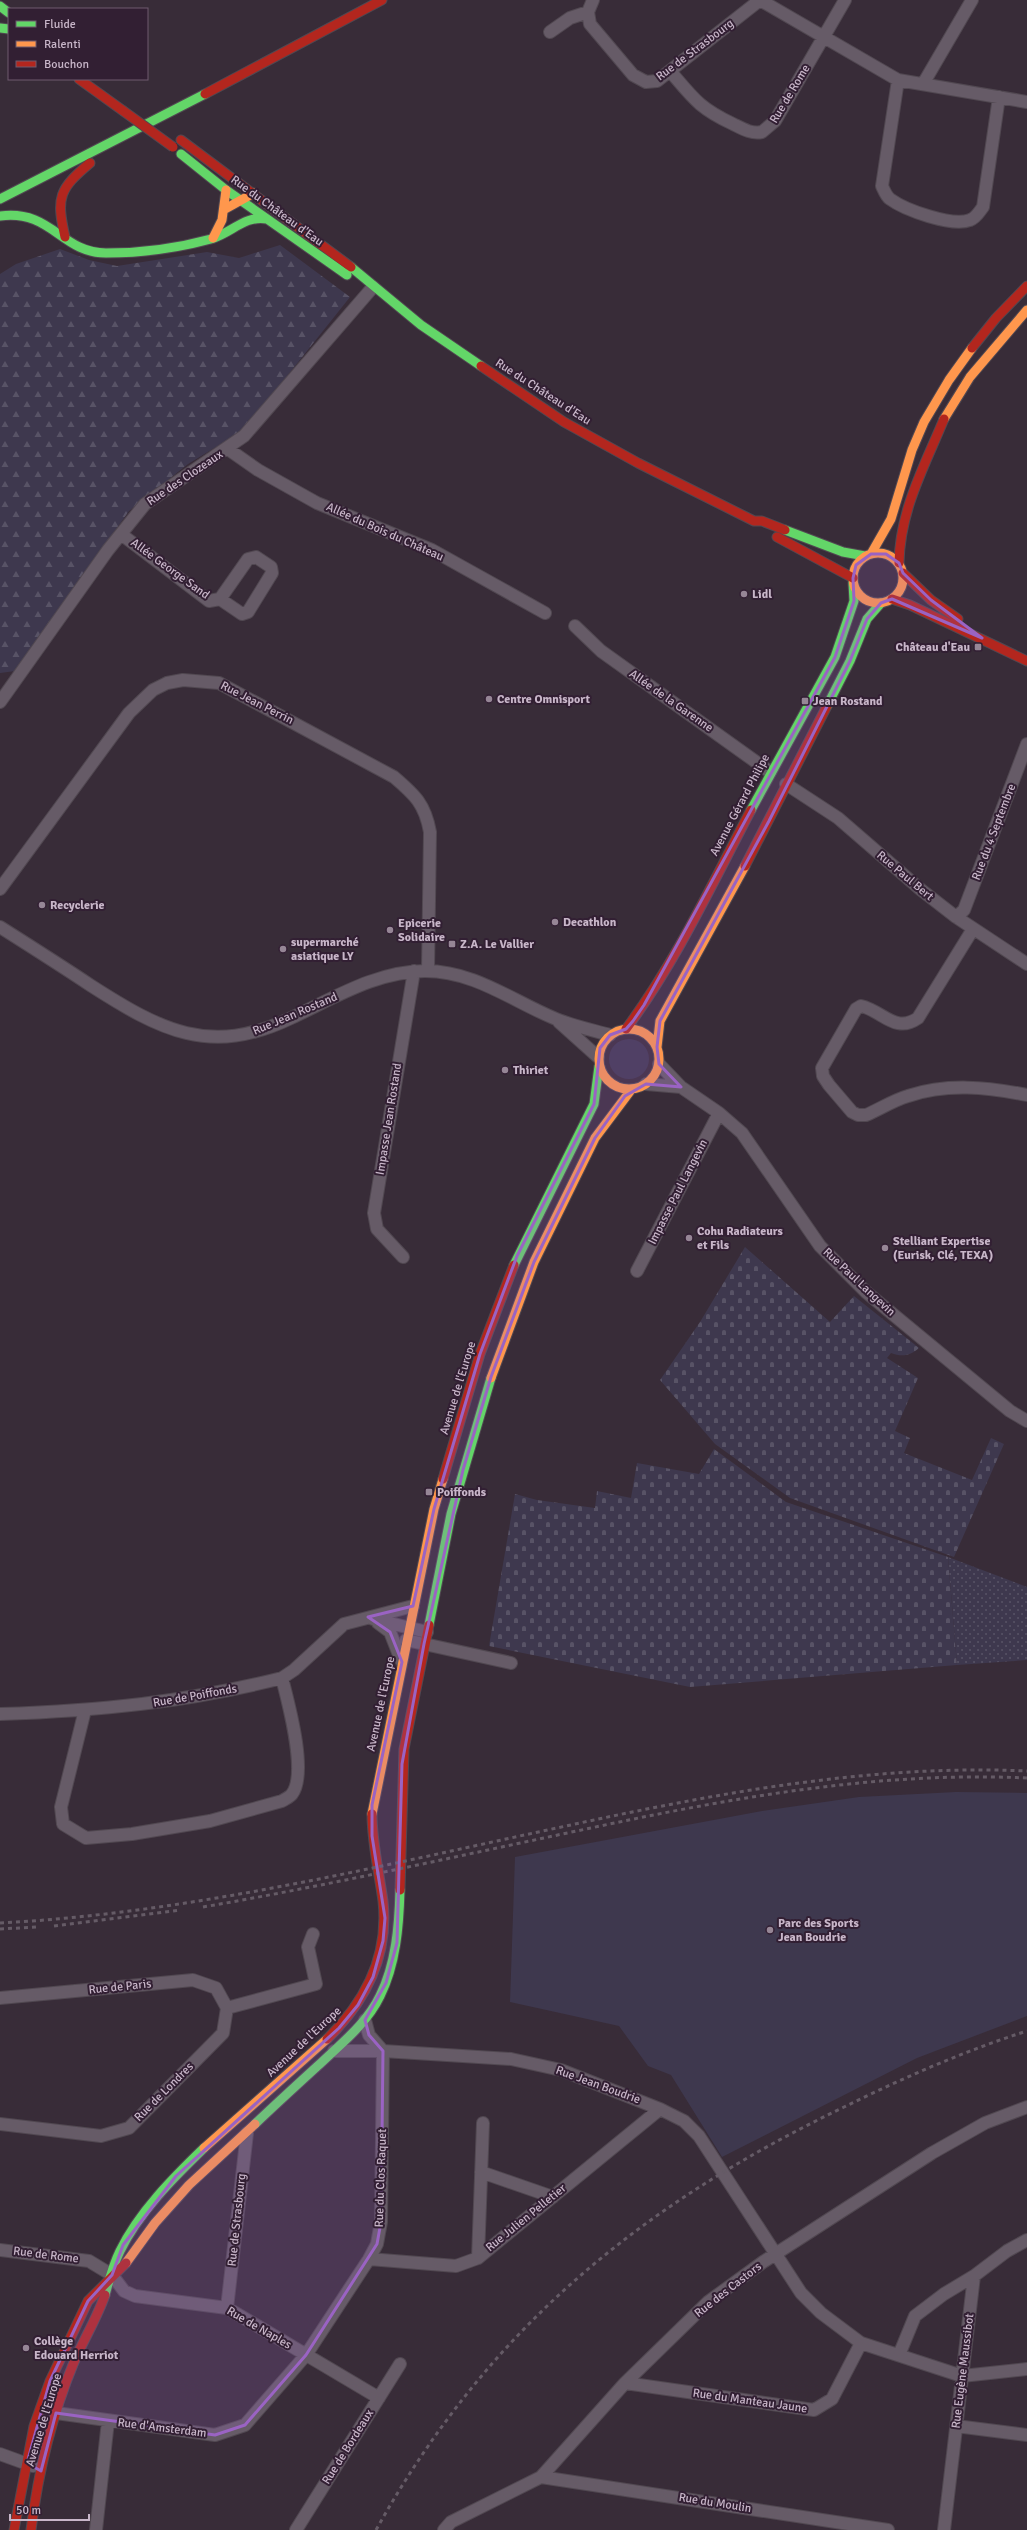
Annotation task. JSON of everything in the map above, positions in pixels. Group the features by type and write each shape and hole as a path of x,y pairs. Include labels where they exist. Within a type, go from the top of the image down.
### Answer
{"main road":[{"path":"0,199 258,67 382,0"},
{"path":"0,6 8,12"},
{"path":"0,21 8,28"},
{"name":"Rue du Château d'Eau","path":"80,80 226,190 329,263 373,287"},
{"path":"144,113 162,127"},
{"name":"Rue du Château d'Eau","path":"178,138 353,267 373,287 421,325 564,422 638,463 754,521 762,521 843,552 868,555"},
{"path":"65,237 57,208 59,195 73,175 90,164 106,145"},
{"path":"20,178 53,164 76,161"},
{"path":"213,238 225,210 226,190"},
{"path":"225,210 240,199 254,193"},
{"path":"0,216 22,214 36,218 82,248 106,254 182,245 224,235 242,220 250,207 254,193"},
{"path":"242,220 252,217 267,219"},
{"path":"903,573 900,590 892,599 881,603 866,601 856,590 853,580 856,565 868,555 893,515 916,439 939,396 973,346 1010,302 1027,286"},
{"path":"982,638 976,632 931,600 903,573 899,563 900,534 919,473 952,404 986,355 1027,310"},
{"name":"Rue du Château d'Eau","path":"754,521 759,528 853,580"},
{"path":"868,555 886,554 899,563"},
{"name":"Avenue Gérard Philipe","path":"626,1029 644,1005 682,940 770,772 835,657 854,601 853,580"},
{"path":"892,599 982,638 1027,661"},
{"path":"656,1047 644,1033 626,1029 610,1035 600,1048 598,1062 602,1074 614,1086 631,1090 646,1084 652,1079 659,1064 656,1047 660,1021 850,661 867,619 881,603"},
{"name":"Avenue de l'Europe","path":"31,2530 41,2471 56,2413 75,2361 100,2308 123,2245 176,2176 257,2100 339,2028 358,2005 372,1977 383,1941 385,1918 372,1836 372,1805 434,1509 480,1354 516,1256 594,1104 598,1086 598,1062"},
{"name":"Avenue de l'Europe","path":"14,2530 34,2426 50,2381 88,2301 112,2275 124,2266 155,2223 189,2185 334,2051 365,2020 386,1983 397,1943 402,1764 451,1514 463,1470 491,1376 531,1269 595,1138 631,1090"}],"street":[{"path":"550,32 570,18 588,12 593,0"},
{"path":"760,0 898,80 1027,102"},
{"name":"Rue de Strasbourg","path":"588,12 590,24 633,76 652,82 670,71 760,0"},
{"name":"Rue de Rome","path":"670,71 699,105 708,113 747,131 762,132 775,121 845,0"},
{"path":"923,84 972,0"},
{"path":"898,80 882,186 890,199 923,214 938,218 969,221 975,218 983,207 999,98"},
{"name":"Rue des Clozeaux","path":"0,702 121,534 145,504 244,436 373,287"},
{"name":"Allée du Bois du Château","path":"228,448 258,470 317,503 432,550 545,613"},
{"name":"Allée George Sand","path":"121,534 209,601 220,599 242,614 248,612 272,573 271,568 256,557 248,559 220,599"},
{"name":"Allée de la Garenne","path":"575,626 601,651 770,772"},
{"name":"Rue Jean Perrin","path":"0,889 129,713 148,695 168,683 183,680 219,683 394,777 416,795 427,816 430,832 428,971"},
{"name":"Rue du 4 Septembre","path":"956,917 964,910 1027,744"},
{"name":"Rue Paul Bert","path":"786,784 838,818 920,889 956,917 1027,964"},
{"name":"Rue Jean Rostand","path":"0,926 131,1012 168,1029 216,1037 253,1034 380,976 414,971 428,971 455,974 484,983 556,1020 610,1035"},
{"path":"973,929 918,1018 912,1022 899,1025 861,1006 856,1010 824,1064 823,1076 844,1103 858,1115 866,1115 908,1096 952,1088 982,1087 1027,1095"},
{"name":"Impasse Jean Rostand","path":"403,1257 377,1229 374,1213 414,971"},
{"name":"Rue Jean Rostand","path":"556,1020 598,1062"},
{"name":"Rue Paul Langevin","path":"659,1064 681,1087 719,1113 742,1133 820,1246 866,1292 1010,1411 1027,1421"},
{"name":"Rue Paul Langevin","path":"646,1084 681,1087"},
{"name":"Impasse Paul Langevin","path":"637,1271 719,1113"},
{"name":"Rue de Poiffonds","path":"0,1714 85,1710 158,1703 282,1678 294,1670 344,1624 413,1606"},
{"path":"368,1617 407,1634 426,1638 511,1663"},
{"path":"368,1617 390,1632 402,1662"},
{"path":"85,1710 61,1807 63,1824 86,1838 180,1827 282,1801 292,1794 297,1778 296,1730 282,1678"},
{"path":"228,2008 316,1984 308,1947 313,1934"},
{"name":"Rue de Paris","path":"0,1998 192,1980 216,1988 228,2008"},
{"name":"Rue de Londres","path":"0,2124 101,2136 129,2128 223,2033 228,2008"},
{"path":"365,2020 369,2035 384,2051"},
{"name":"Rue Jean Boudrie","path":"334,2051 384,2051 511,2059 561,2070 660,2109 684,2121 699,2136 775,2255 806,2298 821,2313 861,2343 962,2376"},
{"name":"Rue du Clos Raquet","path":"306,2355 369,2259 377,2244 381,2222 384,2051"},
{"name":"Rue des Castors","path":"444,2530 451,2522 541,2477 625,2383 708,2302 775,2255 932,2153 985,2123 1027,2107"},
{"name":"Rue Julien Pelletier","path":"369,2259 456,2266 478,2258 660,2109"},
{"path":"478,2258 482,2123"},
{"name":"Rue de Strasbourg","path":"227,2308 247,2132"},
{"path":"481,2172 553,2196"},
{"path":"899,2355 915,2316 944,2294 974,2276 1007,2251 1027,2240"},
{"name":"Rue de Rome","path":"0,2250 89,2261 112,2275"},
{"name":"Rue de Naples","path":"112,2275 124,2291 135,2296 227,2308 379,2398"},
{"name":"Rue Eugène Maussibot","path":"944,2530 974,2276"},
{"name":"Rue du Manteau Jaune","path":"625,2383 814,2410 832,2399 861,2343"},
{"name":"Rue d'Amsterdam","path":"56,2413 215,2435 245,2425 306,2355"},
{"name":"Rue de Bordeaux","path":"296,2530 400,2364"},
{"path":"962,2376 1027,2369"},
{"path":"96,2530 108,2421"},
{"path":"956,2426 1027,2436"},
{"path":"0,2454 27,2462 41,2471"},
{"name":"Rue du Moulin","path":"541,2477 888,2530"}],"highlighted area":[{"path":"871,554 886,554 899,563 903,573 931,600 982,638 892,599 881,603 867,619 850,661 769,821 660,1021 657,1047 659,1064 681,1087 646,1084 625,1096 595,1138 534,1262 491,1377 463,1470 424,1644 402,1764 397,1943 386,1983 365,2020 369,2035 383,2051 381,2222 377,2244 306,2355 245,2425 215,2435 56,2413 41,2471 27,2463 50,2381 88,2301 112,2275 123,2245 176,2176 339,2028 358,2005 373,1977 383,1941 385,1918 372,1836 372,1805 402,1662 390,1632 368,1617 413,1606 434,1509 480,1354 517,1256 594,1104 600,1048 610,1035 626,1029 644,1005 835,657 854,601 853,578 856,565"}],"green space":[{"path":"280,245 350,297 244,430 188,464 129,511 15,671 0,673 0,274 16,264 60,249 89,260 117,266 207,252 239,258"},
{"path":"633,1039 640,1042 646,1048 649,1059 648,1067 640,1076 633,1079 625,1079 618,1076 610,1067 609,1055 612,1048 621,1040"},
{"path":"745,1247 830,1322 854,1296 919,1348 906,1355 891,1353 887,1358 918,1378 895,1431 910,1438 904,1453 972,1480 991,1438 1004,1444 954,1557 790,1498 715,1444 660,1380 700,1322"},
{"path":"714,1449 786,1502 948,1557 957,1665 690,1687 489,1646 515,1494 537,1500 595,1508 597,1491 631,1498 637,1463 699,1474"},
{"path":"948,1557 1027,1587 1027,1660 957,1665"},
{"name":"Parc des Sports Jean Boudrie","path":"956,1792 1027,1793 1027,2016 917,2058 722,2157 671,2075 648,2066 619,2026 510,2002 515,1857 762,1811 859,1797"}],"railway":[{"path":"0,1923 71,1918 143,1909 284,1886 680,1802 738,1792 853,1777 911,1772 969,1770 1027,1771"},
{"path":"203,1907 347,1880 640,1818 750,1797 860,1783 916,1779 971,1777 1027,1778"},
{"path":"54,1926 181,1910"},
{"path":"0,1929 38,1927"},
{"path":"376,2530 420,2458 468,2393 519,2334 575,2280 635,2231 700,2187 770,2145 844,2107 934,2066 980,2047 1027,2031"}],"traffic: fast":[{"path":"0,6 8,12"},
{"path":"0,28 8,29"},
{"path":"0,199 205,94"},
{"path":"181,154 226,190 347,275"},
{"path":"0,216 18,216 32,219 45,225 78,246 91,251 106,253 146,251 186,245 211,239 245,222 259,218 267,219"},
{"path":"351,267 421,325 481,366"},
{"path":"785,530 843,552 865,556"},
{"path":"751,810 835,657 854,601 853,583"},
{"path":"827,706 850,661 867,619 881,603"},
{"path":"514,1265 594,1104 599,1066"},
{"path":"429,1625 451,1514 491,1378"},
{"path":"255,2124 346,2039 375,2006 390,1971 393,1958 399,1917 400,1890"},
{"path":"105,2295 111,2273 118,2256 137,2223 169,2183 204,2148"}],"traffic: slow":[{"path":"213,238 222,220 226,190"},
{"path":"225,209 254,193"},
{"path":"944,419 970,377 1027,310"},
{"path":"871,554 891,519 912,450 924,422 949,380 972,348"},
{"path":"873,553 883,553 896,560 903,573 903,578 903,583 896,596 883,603 873,603 864,599 857,592 853,583 853,573 857,564 864,557 873,553"},
{"path":"657,1047 660,1021 745,866"},
{"path":"623,1029 635,1029 651,1037 657,1047 659,1059 657,1071 651,1081 635,1089 623,1089 607,1081 599,1065 599,1053 607,1037 623,1029"},
{"path":"491,1378 534,1262 595,1138 631,1090"},
{"path":"372,1814 434,1509 443,1479"},
{"path":"204,2148 327,2039"},
{"path":"126,2263 155,2223 189,2185 255,2124"}],"traffic: jam":[{"path":"205,94 382,0"},
{"path":"80,80 122,110"},
{"path":"122,110 173,147"},
{"path":"181,140 351,267"},
{"path":"65,237 61,212 62,195 72,180 90,163"},
{"path":"972,348 996,318 1027,286"},
{"path":"481,366 564,422 638,463 754,521 762,521 785,530"},
{"path":"899,563 900,544 908,507 914,489 944,419"},
{"path":"777,537 853,578"},
{"path":"903,573 931,600 958,619"},
{"path":"892,599 910,605 1027,661"},
{"path":"745,866 827,706"},
{"path":"626,1029 661,977 693,922 751,810"},
{"path":"443,1479 480,1354 514,1265"},
{"path":"400,1890 404,1749 429,1625"},
{"path":"327,2039 341,2025 363,1994 372,1977 382,1941 384,1921 383,1901 374,1847 372,1814"},
{"path":"14,2530 34,2426 50,2381 88,2301 126,2263"},
{"path":"31,2530 42,2466 59,2403 74,2362 105,2295"}],"place":[{"name":"Lidl","path":"744,594"},
{"name":"Château d'Eau","path":"978,647"},
{"name":"Centre Omnisport","path":"489,699"},
{"name":"Jean Rostand","path":"805,701"},
{"name":"Recyclerie","path":"42,905"},
{"name":"Decathlon","path":"555,922"},
{"name":"Epicerie Solidaire","path":"390,930"},
{"name":"Z.A. Le Vallier","path":"452,944"},
{"name":"supermarché asiatique LY","path":"283,949"},
{"name":"Thiriet","path":"505,1070"},
{"name":"Cohu Radiateurs et Fils","path":"689,1238"},
{"name":"Stelliant Expertise (Eurisk, Clé, TEXA)","path":"885,1248"},
{"name":"Poiffonds","path":"429,1492"},
{"name":"Parc des Sports Jean Boudrie","path":"770,1930"},
{"name":"Collège Edouard Herriot","path":"26,2348"}]}
